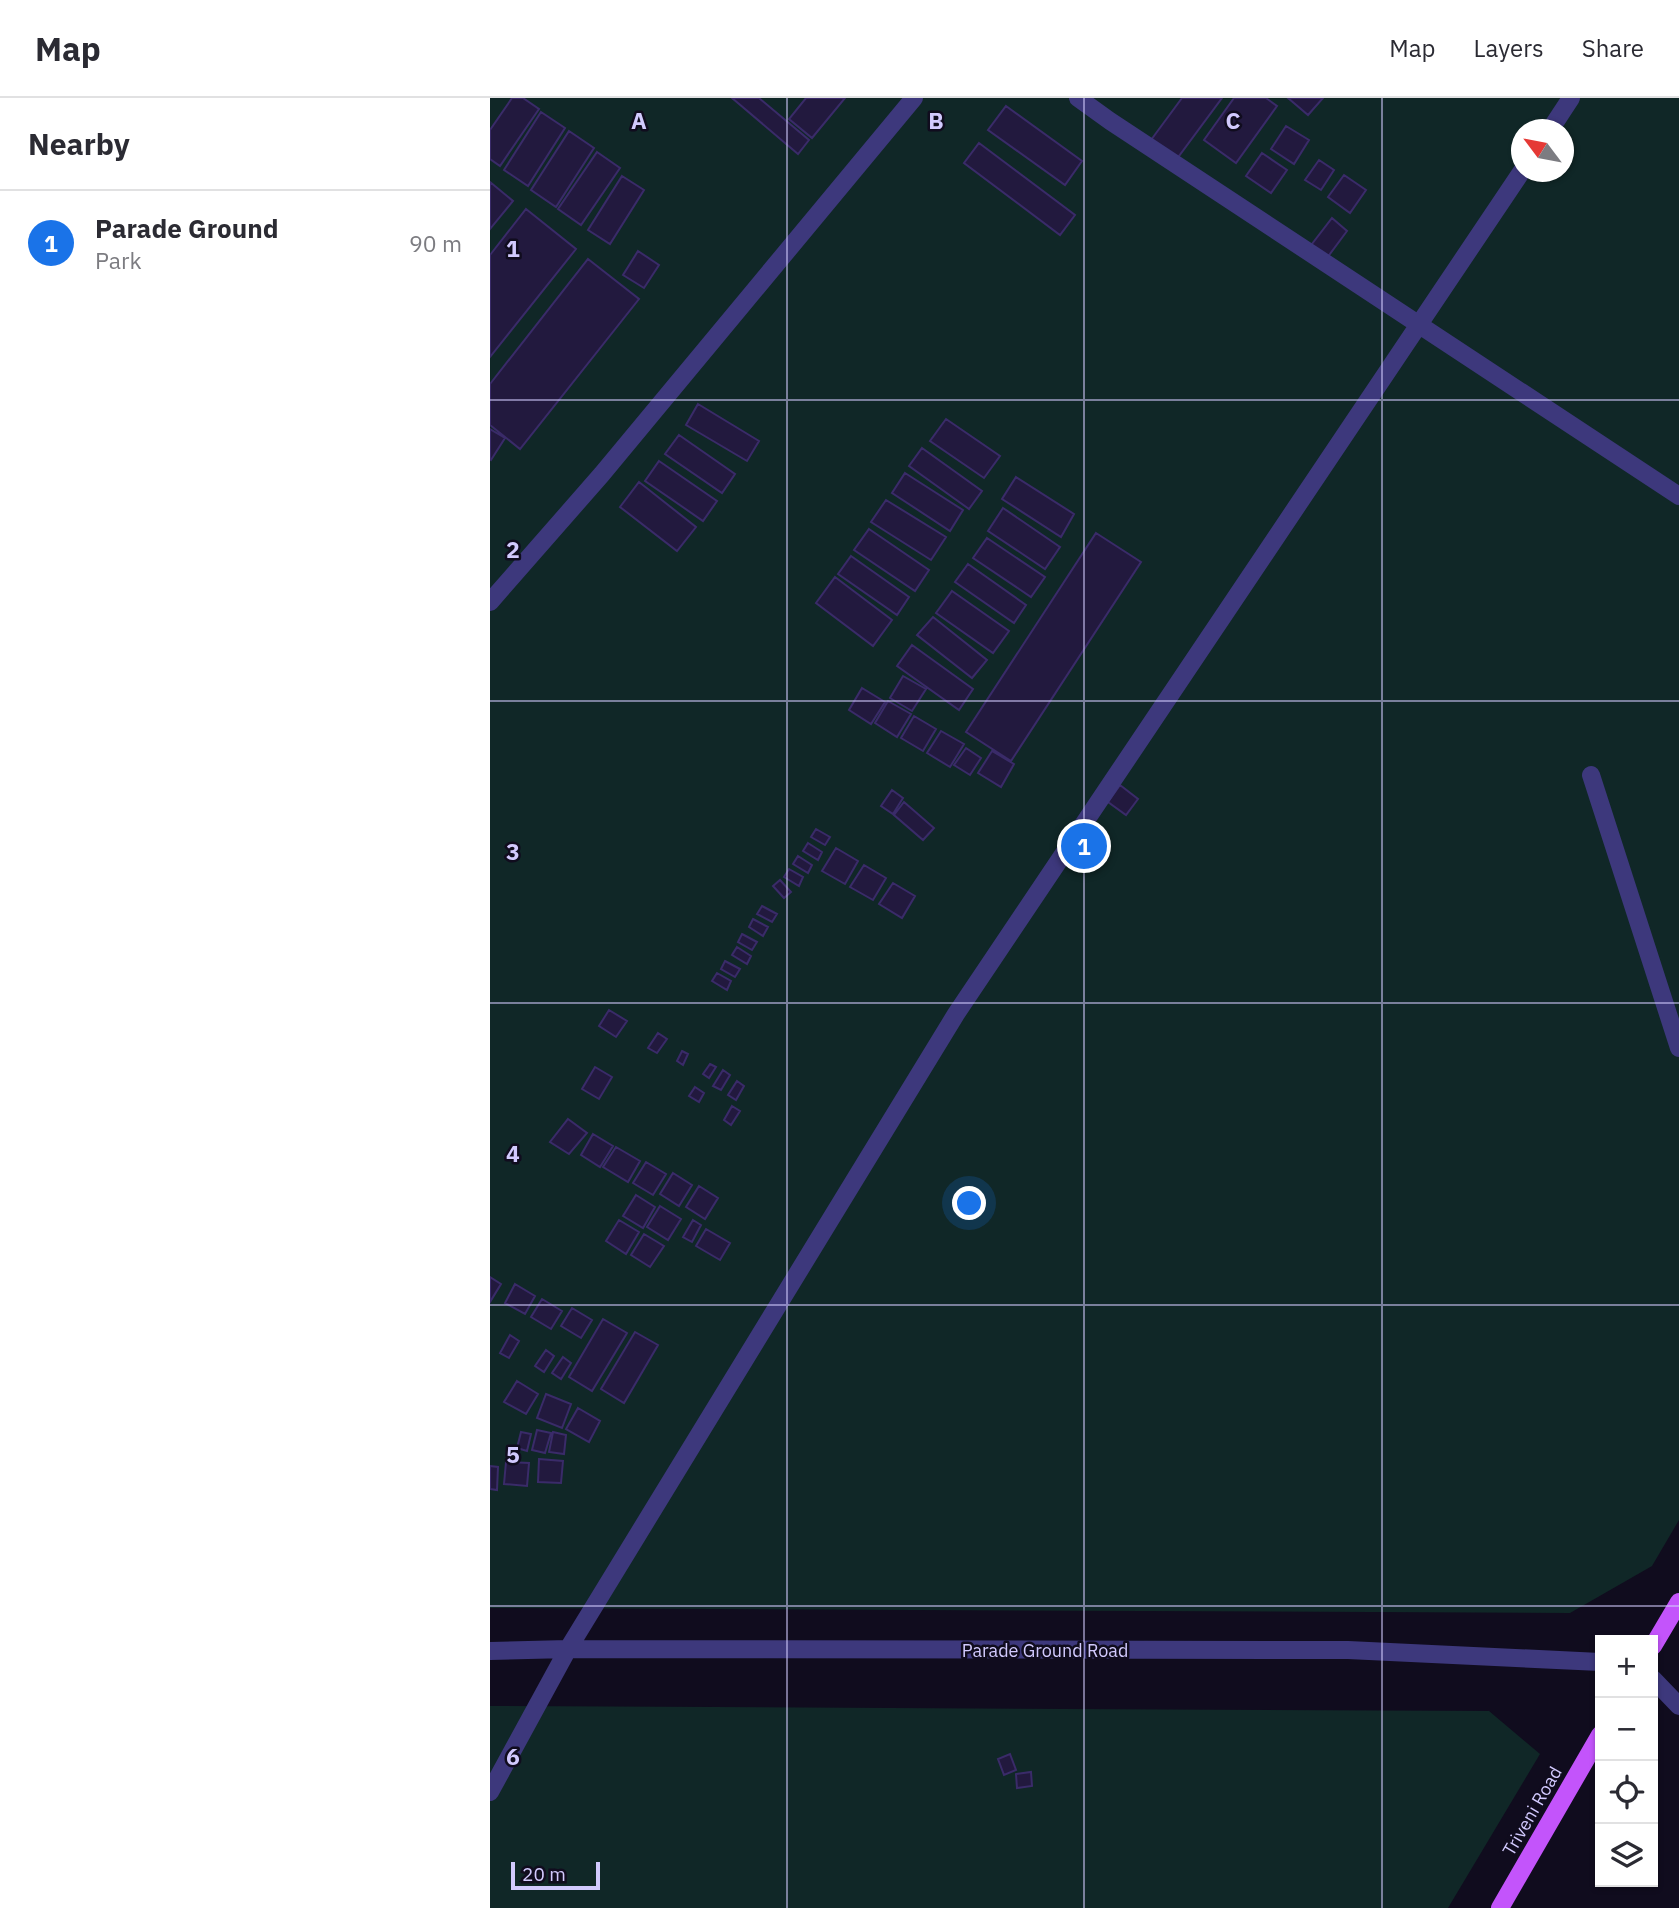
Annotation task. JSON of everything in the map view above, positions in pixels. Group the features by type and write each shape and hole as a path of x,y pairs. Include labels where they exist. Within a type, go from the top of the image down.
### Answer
{"main road":[{"path":"1658,1638 1679,1602"},
{"name":"Triveni Road","path":"1500,1908 1595,1744"}],"street":[{"path":"490,602 602,474 914,98"},
{"path":"1078,98 1679,496"},
{"path":"1557,119 1571,98"},
{"path":"490,1792 568,1649 956,1014 1514,182"},
{"path":"1591,775 1679,1048"},
{"name":"Parade Ground Road","path":"490,1651 1348,1650 1595,1662"},
{"path":"1658,1684 1679,1706"}],"green space":[{"path":"490,98 1679,98 1679,1520 1652,1566 1570,1613 490,1608"},
{"path":"490,1706 1489,1711 1540,1754 1448,1908 490,1908"}],"building":[{"path":"512,98 523,98 539,109 500,166 490,159 490,130"},
{"path":"732,98 759,98 809,140 798,154"},
{"path":"806,98 845,98 812,138 789,119"},
{"path":"1182,98 1222,98 1176,160 1151,140"},
{"path":"1234,98 1266,98 1277,106 1236,163 1204,140"},
{"path":"1288,98 1323,98 1308,115"},
{"path":"1006,106 1082,161 1065,185 988,130"},
{"path":"541,112 565,128 528,186 504,170"},
{"path":"1286,126 1309,140 1294,164 1271,149"},
{"path":"569,131 594,148 556,207 531,190"},
{"path":"979,143 1075,215 1060,235 964,163"},
{"path":"597,152 620,168 581,225 558,209"},
{"path":"1262,153 1287,170 1271,193 1246,176"},
{"path":"1319,160 1334,170 1321,190 1305,180"},
{"path":"1344,175 1366,190 1350,213 1328,197"},
{"path":"622,176 644,190 610,244 588,230"},
{"path":"490,182 513,201 490,229"},
{"path":"526,209 576,249 490,357 490,255"},
{"path":"1332,218 1347,231 1321,266 1305,253"},
{"path":"638,251 659,265 644,288 623,275"},
{"path":"588,259 639,299 520,449 490,425 490,384"},
{"path":"698,404 759,441 747,461 686,425"},
{"path":"946,419 1000,456 984,478 930,441"},
{"path":"490,429 505,438 491,460 490,459"},
{"path":"679,435 735,474 722,493 665,454"},
{"path":"922,448 982,491 969,509 909,466"},
{"path":"659,461 717,501 703,521 645,481"},
{"path":"905,473 963,510 950,531 892,493"},
{"path":"1016,477 1074,514 1061,537 1002,499"},
{"path":"639,482 696,527 677,551 620,507"},
{"path":"886,500 946,537 931,560 871,522"},
{"path":"1003,508 1060,547 1045,569 988,531"},
{"path":"869,529 929,570 915,591 854,550"},
{"path":"1096,533 1141,562 1011,761 966,732"},
{"path":"987,538 1045,577 1031,597 973,558"},
{"path":"851,556 909,597 897,615 838,574"},
{"path":"968,564 1026,605 1014,623 955,582"},
{"path":"835,577 892,620 873,646 816,603"},
{"path":"952,591 1009,631 993,653 936,613"},
{"path":"933,617 987,660 972,678 917,635"},
{"path":"912,645 973,689 959,710 897,666"},
{"path":"903,676 926,689 912,711 890,698"},
{"path":"862,688 885,702 871,724 849,710"},
{"path":"888,701 911,714 897,737 875,723"},
{"path":"914,716 936,729 923,751 901,738"},
{"path":"941,731 964,744 950,767 927,753"},
{"path":"966,748 981,758 970,775 954,765"},
{"path":"992,751 1014,764 1001,787 978,773"},
{"path":"1120,785 1138,799 1126,815 1108,802"},
{"path":"892,790 903,798 893,814 881,806"},
{"path":"904,802 934,828 923,840 894,815"},
{"path":"816,829 830,837 825,845 811,837"},
{"path":"808,843 822,852 818,860 803,851"},
{"path":"836,848 858,861 845,884 822,871"},
{"path":"798,856 812,865 808,873 793,864"},
{"path":"864,865 886,878 873,900 850,887"},
{"path":"789,869 803,877 799,886 784,877"},
{"path":"780,880 791,892 784,898 773,886"},
{"path":"893,883 915,896 902,918 879,904"},
{"path":"762,906 777,914 772,922 757,914"},
{"path":"753,919 768,927 763,936 749,927"},
{"path":"742,934 757,942 752,950 738,942"},
{"path":"737,947 751,956 747,964 732,955"},
{"path":"725,961 740,969 735,977 721,969"},
{"path":"717,973 731,981 727,990 712,981"},
{"path":"609,1010 627,1021 616,1037 599,1026"},
{"path":"658,1033 667,1039 657,1053 648,1048"},
{"path":"682,1051 688,1054 683,1065 677,1061"},
{"path":"710,1064 716,1067 709,1078 703,1074"},
{"path":"595,1067 612,1077 599,1099 582,1089"},
{"path":"723,1070 730,1075 721,1090 713,1086"},
{"path":"737,1081 744,1086 736,1100 728,1095"},
{"path":"695,1087 704,1093 699,1102 689,1096"},
{"path":"732,1106 740,1111 731,1125 724,1120"},
{"path":"568,1119 587,1133 569,1154 550,1142"},
{"path":"593,1134 613,1146 600,1167 581,1155"},
{"path":"616,1147 640,1161 628,1182 603,1167"},
{"path":"646,1162 666,1174 653,1195 633,1183"},
{"path":"673,1173 692,1185 679,1206 660,1194"},
{"path":"699,1186 718,1198 705,1219 686,1207"},
{"path":"636,1195 655,1207 643,1228 623,1216"},
{"path":"660,1206 681,1219 668,1240 647,1227"},
{"path":"619,1220 639,1232 626,1254 606,1241"},
{"path":"693,1220 701,1225 692,1242 683,1237"},
{"path":"706,1229 730,1243 720,1260 696,1246"},
{"path":"644,1234 664,1246 650,1267 631,1255"},
{"path":"490,1277 501,1284 490,1302"},
{"path":"515,1284 535,1296 525,1314 505,1303"},
{"path":"542,1299 562,1311 551,1329 531,1317"},
{"path":"572,1308 592,1320 581,1338 561,1326"},
{"path":"603,1319 627,1333 592,1391 569,1377"},
{"path":"635,1332 658,1345 624,1403 601,1389"},
{"path":"510,1335 519,1341 509,1358 500,1353"},
{"path":"546,1350 554,1356 544,1372 535,1366"},
{"path":"563,1357 571,1363 561,1379 552,1373"},
{"path":"517,1381 538,1394 526,1414 504,1402"},
{"path":"546,1394 571,1404 562,1428 537,1418"},
{"path":"578,1408 600,1421 589,1442 566,1429"},
{"path":"537,1430 551,1433 545,1453 532,1450"},
{"path":"521,1432 531,1434 527,1451 517,1448"},
{"path":"553,1432 566,1435 564,1454 549,1452"},
{"path":"539,1459 563,1461 561,1483 538,1482"},
{"path":"506,1462 529,1463 527,1486 504,1484"},
{"path":"490,1466 498,1467 497,1490 490,1489"},
{"path":"1010,1754 1016,1770 1004,1775 998,1759"},
{"path":"1031,1772 1032,1786 1017,1788 1016,1774"}],"place":[{"name":"Parade Ground","path":"1084,846"}]}
